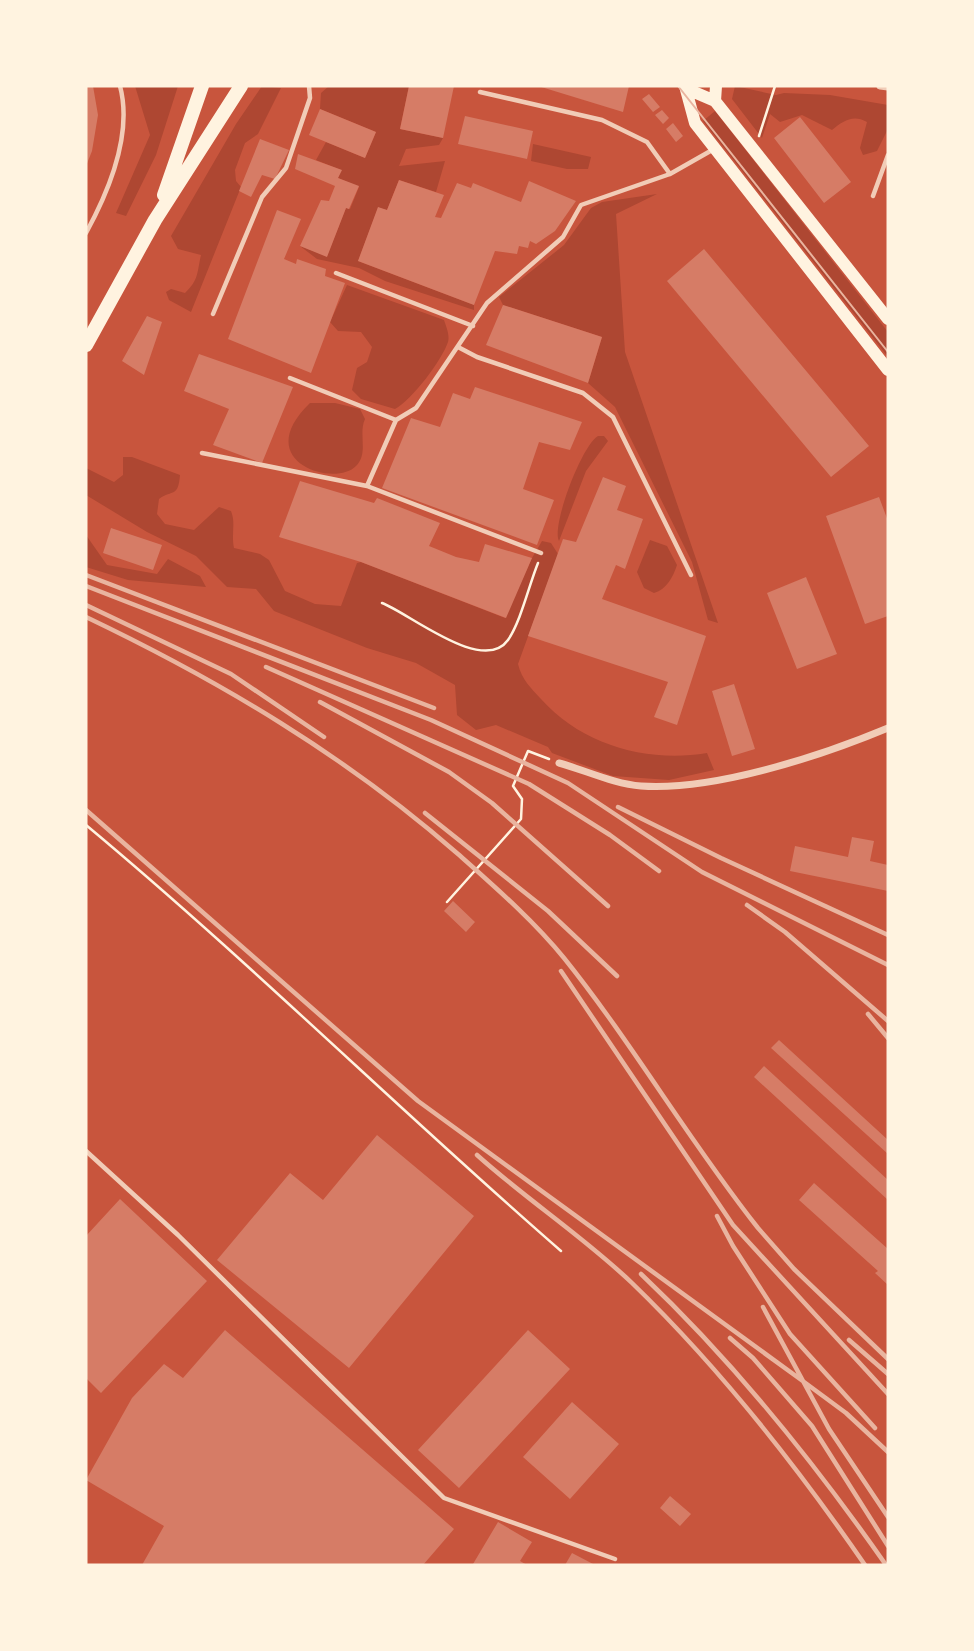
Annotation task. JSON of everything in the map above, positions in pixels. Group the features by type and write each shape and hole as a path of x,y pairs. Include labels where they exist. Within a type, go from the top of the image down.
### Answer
{"main road":[{"path":"155,220 202,86"},
{"path":"86,345 155,220 241,86"},
{"path":"715,101 716,86"},
{"path":"686,87 715,101 888,319"},
{"path":"686,87 695,124 888,370"}],"street":[{"path":"880,86 888,87"},
{"path":"559,763 637,785 680,787 827,753 888,728"}],"lane":[{"path":"86,233 106,196 118,155 122,122 120,86"},
{"path":"213,314 262,197 286,168 310,98 309,86"},
{"path":"480,92 602,120 647,142 670,174"},
{"path":"367,486 396,420 416,408 487,303 563,237 581,205 670,174 715,148"},
{"path":"873,196 888,155"},
{"path":"335,273 474,324"},
{"path":"458,348 583,393 613,417 691,575"},
{"path":"290,378 396,420"},
{"path":"202,453 367,486 541,553"},
{"path":"86,1151 178,1235 444,1499 615,1559"}],"path":[{"path":"758,139 775,86"},
{"path":"382,603 405,612 422,626 441,636 479,651 495,651 508,640 541,553"},
{"path":"447,902 521,818 522,799 513,786 528,751 559,763"},
{"path":"86,825 297,1009 474,1175 561,1251"}],"shaded area":[{"path":"135,86 178,86 156,155 126,216 116,213 150,135"},
{"path":"262,86 281,88 258,134 245,143 235,170 236,181 241,187 191,312 169,300 166,292 171,289 185,293 190,288 197,276 201,255 178,249 171,236 236,124"},
{"path":"329,86 409,86 400,129 443,138 439,145 406,149 399,166 445,161 436,192 399,180 387,210 378,208 358,261 474,305 474,310 385,281 359,268 317,259 300,246 327,256 346,208 350,209 359,187 338,178 341,170 316,160 326,142 365,158 376,132 320,109 321,93"},
{"path":"735,86 776,95 830,95 888,105 888,129 877,151 863,155 860,148 867,122 857,119 844,121 832,130 802,115 780,122 770,114 762,138 732,99"},
{"path":"715,111 888,332 888,357 703,121"},
{"path":"533,144 591,157 588,169 567,169 531,161"},
{"path":"657,194 616,214 625,352 718,623 708,620 692,562 615,407 588,383 602,337 503,305 499,297 564,245 591,208 602,202"},
{"path":"347,285 444,320 448,331 445,350 418,389 395,409 361,399 352,390 357,368 367,362 372,347 361,332 338,331 330,322"},
{"path":"310,403 335,403 360,409 365,419 362,431 363,449 356,466 345,472 331,474 302,465 292,455 288,441 294,424"},
{"path":"598,436 604,436 608,441 586,471 559,541 559,520 570,486 584,454"},
{"path":"123,457 132,457 180,475 176,490 159,499 157,514 165,524 194,530 219,507 231,511 234,548 260,554 269,560 285,591 315,604 341,606 357,563 361,562 505,618 542,541 551,543 558,554 518,664 527,683 557,715 596,739 617,747 662,755 707,753 714,770 669,780 613,776 552,753 548,747 496,725 476,730 457,715 455,685 416,663 367,648 274,611 256,589 227,587 196,556 147,532 86,495 86,468 114,482 123,475"},
{"path":"86,535 107,565 157,574 168,559 200,576 206,587 128,580 86,567"},
{"path":"650,540 667,546 677,565 669,582 654,593 644,588 637,572"}],"building":[{"path":"86,86 93,86 98,115 92,151 86,166"},
{"path":"409,86 454,86 443,138 400,129"},
{"path":"538,86 629,86 623,112"},
{"path":"649,94 660,107 653,112 642,99"},
{"path":"320,109 376,132 365,158 309,135"},
{"path":"662,110 669,118 663,124 655,115"},
{"path":"465,116 533,131 527,159 458,144"},
{"path":"800,117 851,182 824,203 774,138"},
{"path":"673,123 683,136 676,142 666,129"},
{"path":"260,139 289,150 275,179 262,175 251,197 239,191"},
{"path":"298,154 342,170 338,178 359,186 349,209 346,208 327,257 300,246 321,200 329,201 335,186 295,169"},
{"path":"399,180 444,195 435,217 441,218 457,183 471,188 473,183 521,202 529,181 576,201 555,231 536,244 530,241 528,248 519,246 517,254 495,251 474,305 358,261 378,207 387,210"},
{"path":"277,210 301,219 284,259 296,264 297,259 326,269 325,276 345,283 311,373 228,339"},
{"path":"704,249 869,446 831,477 667,281"},
{"path":"503,305 602,337 588,383 486,345"},
{"path":"147,316 162,322 144,375 122,361"},
{"path":"199,354 293,387 262,463 213,445 229,409 184,391"},
{"path":"475,387 582,422 570,450 539,442 523,489 554,500 537,545 382,488 411,418 440,427 453,393 470,399"},
{"path":"603,477 626,486 617,510 643,519 625,569 616,565 602,599 706,636 677,725 654,717 668,682 528,636 563,539 576,542"},
{"path":"300,481 374,503 377,498 440,523 429,546 456,557 479,562 485,544 532,558 506,618 361,562 279,537"},
{"path":"879,497 888,521 888,616 865,624 826,516"},
{"path":"111,528 162,545 153,570 103,553"},
{"path":"806,577 837,654 797,669 767,593"},
{"path":"734,684 755,749 732,756 712,691"},
{"path":"852,837 874,841 870,861 888,865 888,891 790,871 795,846 848,857"},
{"path":"453,901 475,922 466,932 444,911"},
{"path":"779,1040 888,1140 888,1154 771,1048"},
{"path":"764,1066 888,1180 888,1200 754,1077"},
{"path":"377,1135 474,1216 349,1368 217,1260 290,1173 323,1200"},
{"path":"814,1183 888,1249 888,1285 875,1273 878,1271 799,1200"},
{"path":"120,1199 207,1281 101,1393 86,1378 86,1236"},
{"path":"225,1330 454,1529 423,1565 142,1565 164,1526 86,1480 132,1398 164,1364 183,1378"},
{"path":"528,1330 570,1369 459,1488 418,1450"},
{"path":"572,1402 619,1444 570,1499 523,1457"},
{"path":"670,1496 691,1514 680,1526 660,1508"},
{"path":"498,1522 532,1542 520,1561 527,1565 473,1564"},
{"path":"572,1553 595,1565 565,1565"}],"tram line":[{"path":"678,86 888,352"}],"railway":[{"path":"86,575 434,708"},
{"path":"86,586 431,720 568,783 702,872 888,965"},
{"path":"86,605 231,674 324,737"},
{"path":"86,617 233,694 326,753 415,818 500,891 564,958 758,1228 794,1269 888,1359"},
{"path":"266,667 529,784 610,835 659,871"},
{"path":"320,702 449,772 492,803 608,906"},
{"path":"618,807 888,935"},
{"path":"86,810 418,1101 846,1413 888,1452"},
{"path":"425,813 548,911 617,976"},
{"path":"747,905 785,932 888,1021"},
{"path":"561,971 733,1225 888,1394"},
{"path":"868,1014 888,1038"},
{"path":"477,1155 614,1266 664,1315 756,1418 865,1565"},
{"path":"717,1216 733,1246 790,1334 875,1428"},
{"path":"641,1274 740,1377 830,1488 886,1565"},
{"path":"763,1307 829,1429 888,1517"},
{"path":"730,1338 753,1358 812,1426 888,1546"},
{"path":"849,1340 888,1374"}]}
